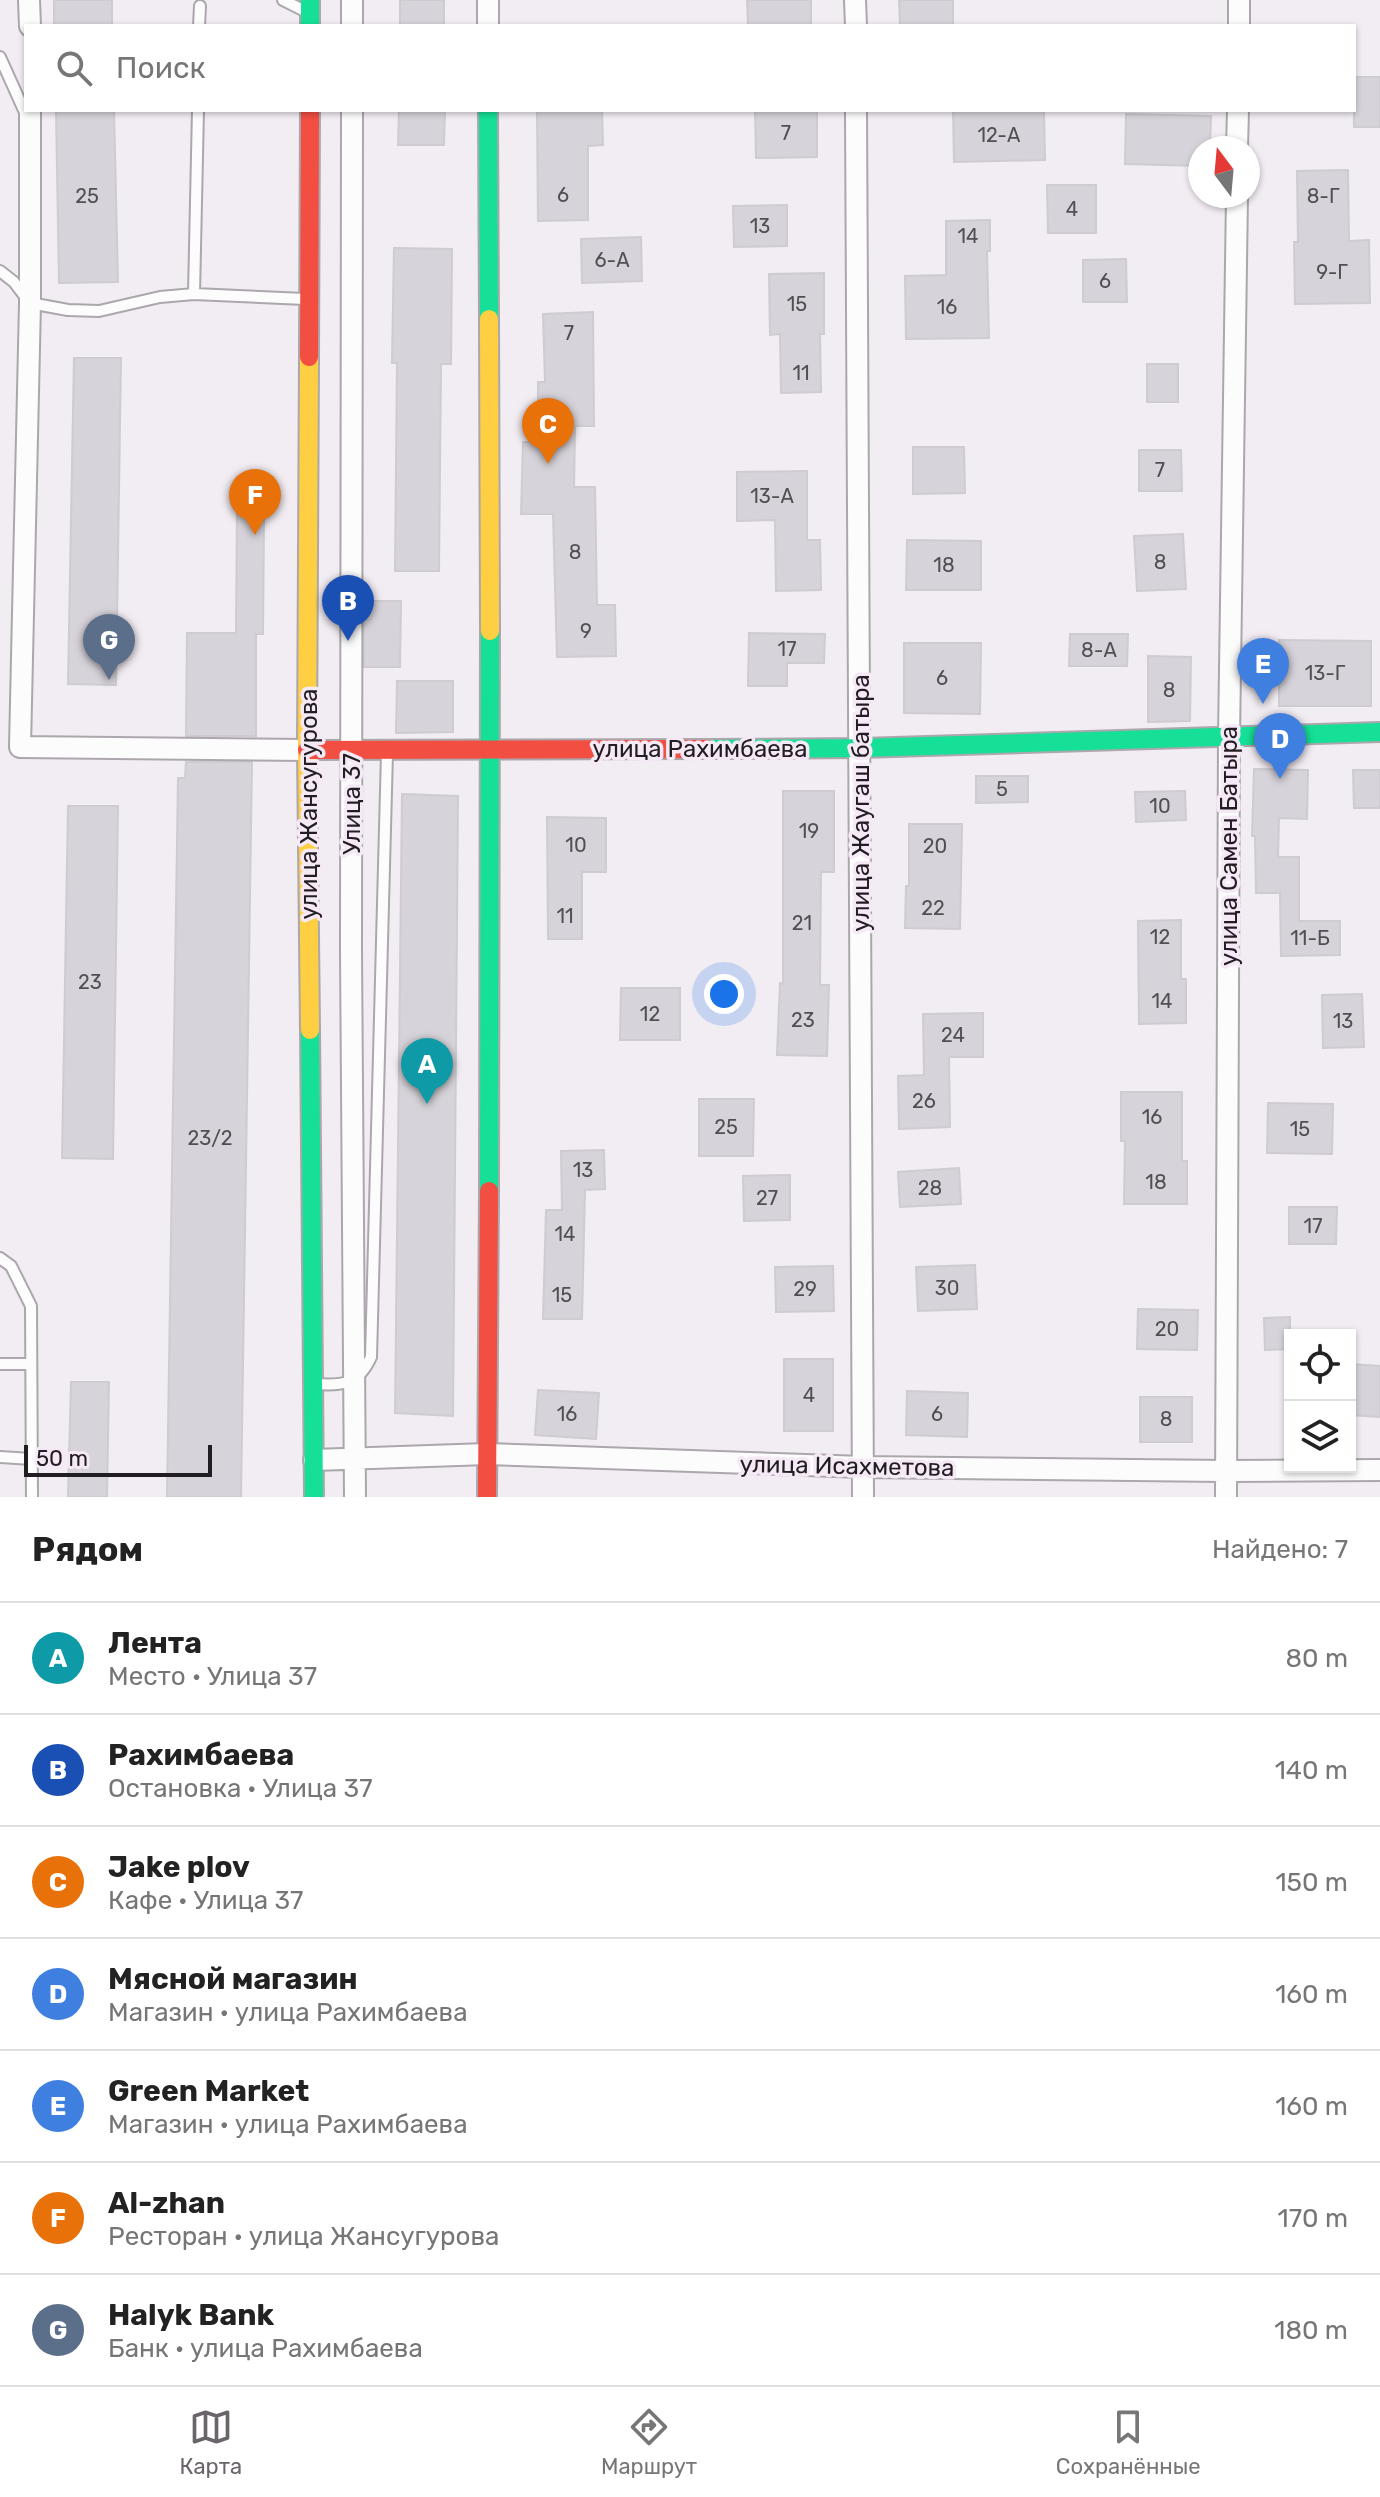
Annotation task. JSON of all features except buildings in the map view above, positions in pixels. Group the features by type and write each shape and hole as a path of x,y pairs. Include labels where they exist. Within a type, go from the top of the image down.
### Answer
{"street":[{"path":"29,0 30,24"},
{"path":"352,0 352,24"},
{"path":"488,0 488,24"},
{"path":"855,0 856,24"},
{"path":"1239,0 1239,24"},
{"name":"улица Жансугурова","path":"310,112 307,750 314,1497"},
{"name":"Улица 37","path":"352,112 351,966 355,1497"},
{"path":"487,1497 491,749 488,112"},
{"name":"улица Жаугаш батыра","path":"856,112 863,1497"},
{"path":"1237,136 1238,112"},
{"path":"30,116 30,303"},
{"name":"улица Самен Батыра","path":"1226,1497 1229,737 1237,208"},
{"name":"улица Рахимбаева","path":"30,303 20,747 307,750 861,748 1380,732"},
{"name":"улица Исахметова","path":"314,1460 487,1454 863,1467 1380,1470"}],"lane":[{"path":"283,0 310,13"},
{"path":"199,24 200,6"},
{"path":"0,57 24,104"},
{"path":"194,294 198,112"},
{"path":"0,271 14,282 30,303 68,310 99,311 160,297 194,294 310,299"},
{"path":"314,1384 348,1383 365,1369 371,1357 387,749"},
{"path":"0,1258 11,1266 31,1306 32,1497"},
{"path":"0,1364 31,1364"},
{"path":"0,1457 32,1459"}],"traffic: fast":[{"path":"310,0 310,24"},
{"path":"488,112 489,319"},
{"path":"489,1191 490,631"},
{"path":"708,749 861,748 1380,732"},
{"path":"310,1030 314,1497"}],"traffic: slow":[{"path":"489,319 490,631"},
{"path":"309,357 307,750 310,1030"}],"traffic: jam":[{"path":"309,357 310,112"},
{"path":"307,750 708,749"},
{"path":"487,1497 489,1191"}],"place":[{"name":"Jake plov","path":"548,464"},
{"name":"Al-zhan","path":"255,535"},
{"name":"Рахимбаева","path":"348,641"},
{"name":"Halyk Bank","path":"109,680"},
{"name":"Green Market","path":"1263,704"},
{"name":"Мясной магазин","path":"1280,779"},
{"name":"Лента","path":"427,1104"}]}
